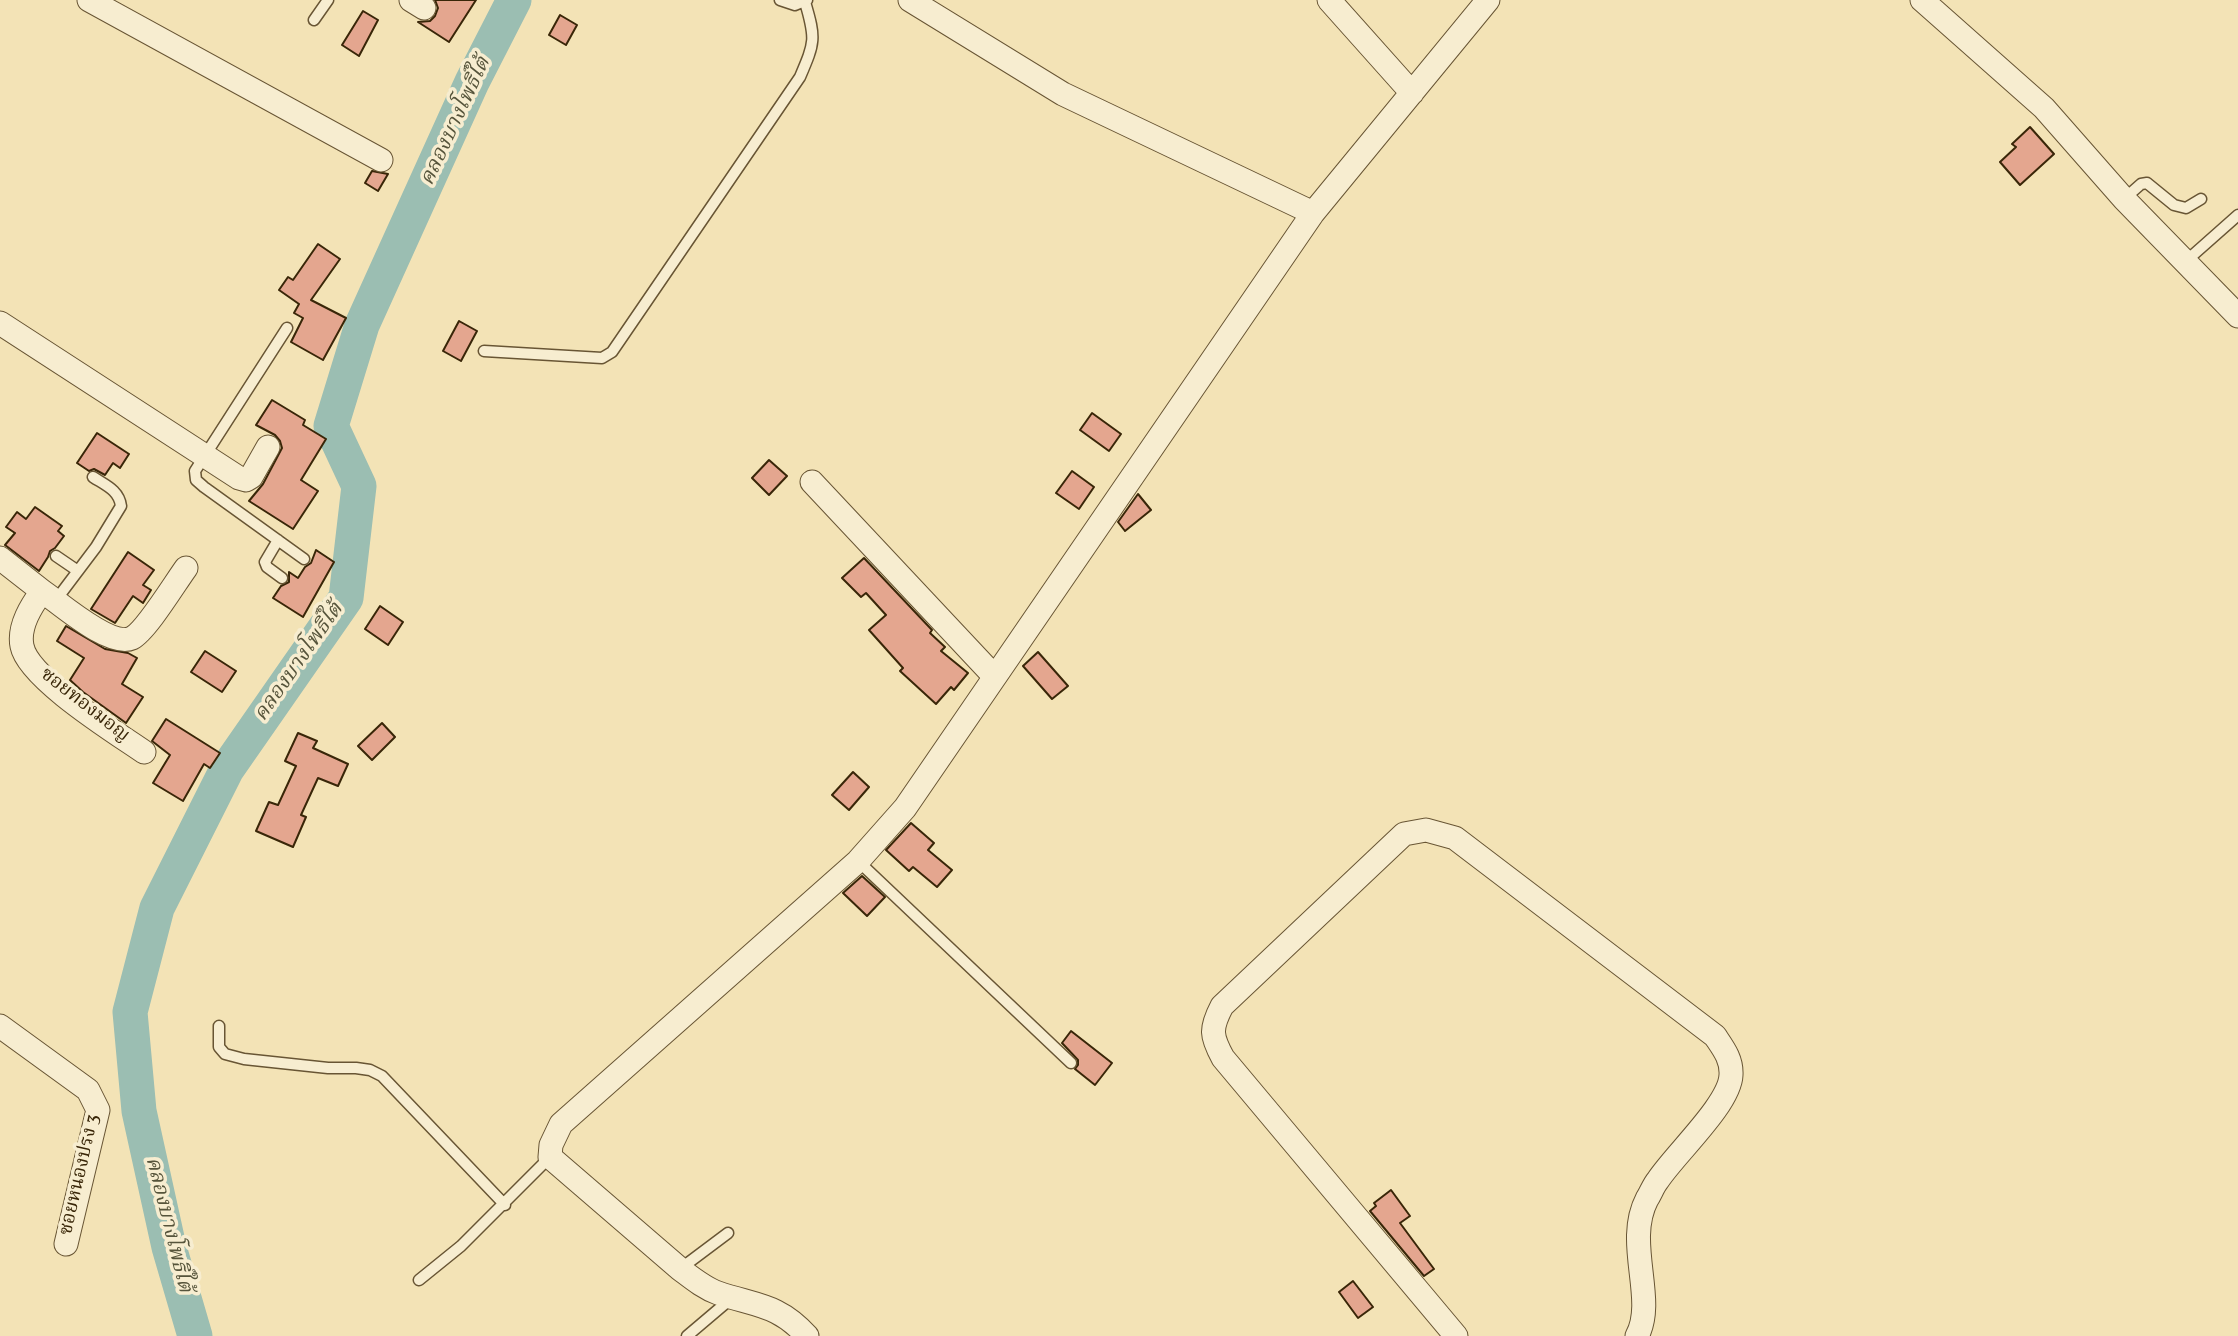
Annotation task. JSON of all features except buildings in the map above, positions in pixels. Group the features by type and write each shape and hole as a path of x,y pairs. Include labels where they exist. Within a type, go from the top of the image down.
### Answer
{"street":[{"path":"89,0 381,160"},
{"path":"910,0 1063,94 1313,213"},
{"path":"1329,0 1412,93"},
{"path":"807,1336 783,1315 766,1306 706,1287 680,1269 550,1157 551,1145 561,1124 858,861 905,808 1313,213 1488,0"},
{"path":"1922,0 2045,108 2124,200 2238,316"},
{"path":"0,323 246,480 251,477 268,447"},
{"path":"812,482 994,676"},
{"path":"0,558 98,631 114,639 123,640 134,637 144,627 186,568"},
{"name":"ซอยทองมอญ","path":"49,595 26,618 22,647 29,661 80,708 144,752"},
{"path":"1456,1336 1223,1058 1214,1041 1213,1024 1222,1006 1404,834 1426,830 1455,838 1715,1036 1728,1055 1731,1075 1724,1097 1657,1181 1642,1209 1637,1245 1644,1312 1637,1336"},
{"name":"ซอยหนองปรง 3","path":"0,1026 88,1090 99,1110 66,1244"}],"lane":[{"path":"314,20 328,0"},
{"path":"484,351 602,358 612,352 800,77 811,51 814,32 806,1 795,5 780,0"},
{"path":"2124,200 2141,184 2147,183 2174,205 2186,208 2202,199"},
{"path":"2185,262 2238,215"},
{"path":"287,328 195,471 196,480 304,559"},
{"path":"49,595 78,571 121,506 116,491 93,477"},
{"path":"278,540 265,562 267,567 282,578"},
{"path":"55,556 78,571"},
{"path":"858,861 1071,1063"},
{"path":"219,1026 219,1047 225,1054 244,1059 328,1068 356,1068 370,1070 382,1076 505,1205"},
{"path":"419,1280 505,1205 550,1157"},
{"path":"680,1269 728,1233"},
{"path":"687,1336 734,1297"}],"waterway":[{"name":"คลองบางโพธิ์ใต้","path":"195,1336 169,1247 139,1111 130,1012 157,908 227,769 346,598 359,486 331,426 362,325 472,82 514,0"}]}
